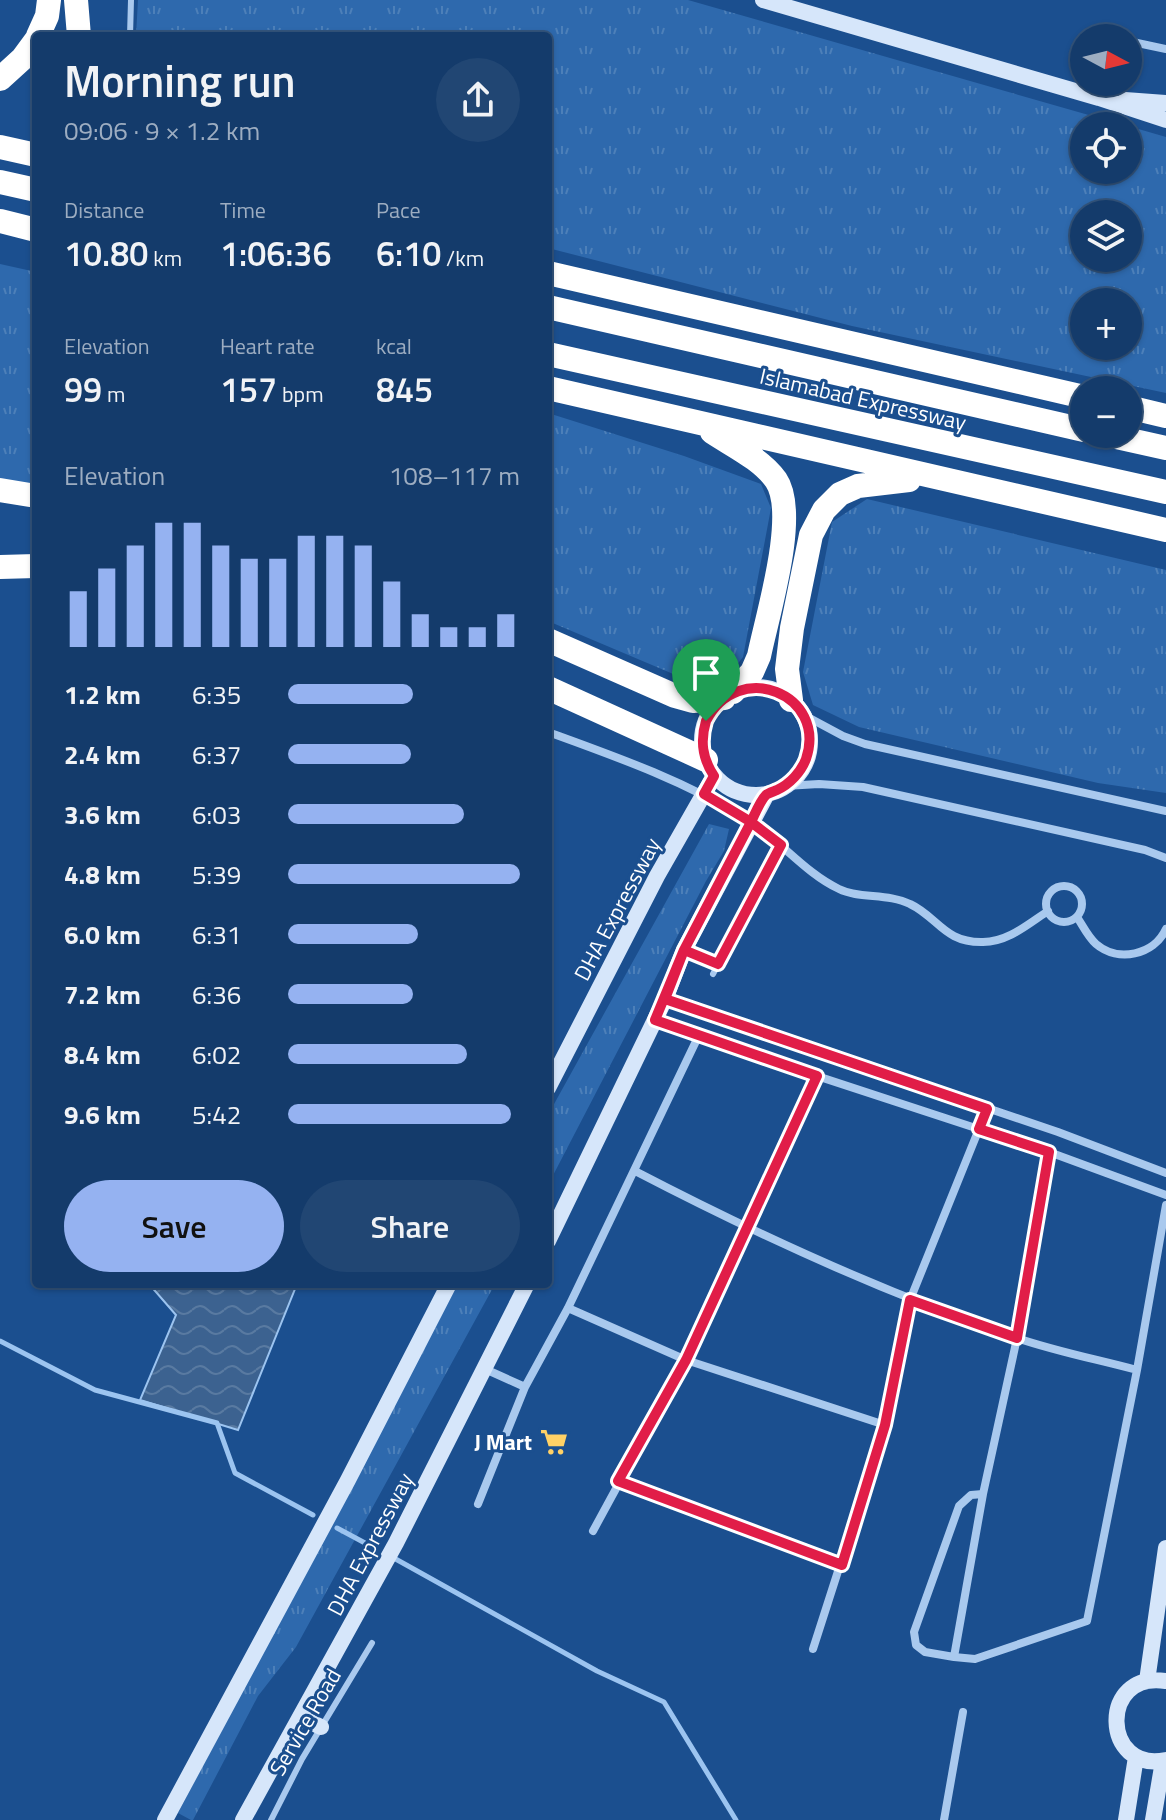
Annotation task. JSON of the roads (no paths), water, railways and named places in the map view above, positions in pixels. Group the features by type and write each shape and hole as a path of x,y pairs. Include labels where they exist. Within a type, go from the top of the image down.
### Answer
{"highway":[{"path":"40,32 47,16 49,0"},
{"path":"76,0 79,32"},
{"path":"0,79 32,45"},
{"path":"0,147 32,154"},
{"path":"0,182 32,189"},
{"path":"0,221 32,229"},
{"path":"552,274 1070,394"},
{"name":"Islamabad Expressway","path":"552,308 1070,427"},
{"name":"Islamabad Expressway","path":"552,355 1166,492"},
{"path":"552,389 1166,530"},
{"path":"1142,410 1166,416"},
{"path":"552,642 693,701 729,695 752,672 759,656 784,536 782,492 763,465 699,423"},
{"path":"1142,443 1166,448"},
{"path":"796,707 787,669 792,628 811,535 824,510 840,494 858,486 883,481 939,478"},
{"path":"0,490 32,495"},
{"path":"0,567 32,566"},
{"path":"552,690 710,768"}],"main road":[{"path":"763,0 1166,120"},
{"path":"1099,98 1166,103"},
{"path":"1137,524 1166,541"},
{"path":"753,687 763,688 796,707 809,736 806,759 785,786 767,794 744,794 723,784 710,768 703,731 710,712 729,695 753,687"},
{"name":"DHA Expressway","path":"552,1080 657,876 704,794 710,768"},
{"path":"552,1233 665,999 684,950 767,794"},
{"path":"165,1820 348,1480 447,1288"},
{"name":"DHA Expressway","path":"243,1820 389,1556 525,1288"},
{"path":"1147,1681 1166,1548"},
{"path":"1153,1820 1164,1760 1148,1761 1136,1757 1123,1744 1116,1730 1116,1714 1121,1699 1132,1687 1147,1681 1166,1681"},
{"path":"300,1717 321,1727"},
{"path":"1126,1820 1136,1757"}],"street":[{"path":"1142,44 1166,49"},
{"path":"796,707 843,736 865,744 1166,811"},
{"path":"552,733 657,772 704,794 751,822 841,890 914,905 947,933 982,942 1008,936 1048,911"},
{"path":"785,786 819,784 863,787 1145,850 1166,858"},
{"path":"1059,886 1077,890 1083,901 1077,917 1061,922 1055,920 1046,905 1050,893 1059,886"},
{"path":"1077,917 1097,945 1113,953 1143,952 1158,942 1166,929"},
{"path":"665,999 1058,1132 1166,1173"},
{"path":"655,1020 698,1037 1049,1152 1166,1195"},
{"path":"478,1504 525,1387 568,1308 698,1037"},
{"path":"593,1531 686,1360 817,1076"},
{"path":"813,1649 885,1425 910,1300 987,1109"},
{"path":"954,1657 983,1494 1017,1338 1049,1152"},
{"path":"635,1171 746,1229 910,1300 1017,1338 1137,1370"},
{"path":"983,1494 971,1495 959,1506 914,1632 916,1645 925,1652 975,1659 1087,1621 1166,1205"},
{"path":"568,1308 686,1360 885,1425"},
{"path":"485,1369 525,1387"},
{"path":"618,1481 842,1565"},
{"path":"944,1820 963,1712"}],"lane":[{"path":"130,32 131,0"},
{"path":"713,974 781,845"},
{"path":"684,950 718,964"},
{"name":"Service Road","path":"271,1820 321,1727 372,1643"}],"water":[{"path":"152,1288 295,1288 238,1430 140,1400 176,1315"}],"waterway":[{"path":"0,1341 95,1390 217,1423 235,1473 313,1515"},
{"path":"337,1528 365,1543"},
{"path":"392,1557 597,1671 664,1702 736,1820"}],"place":[{"name":"J Mart","path":"554,1442"}]}
